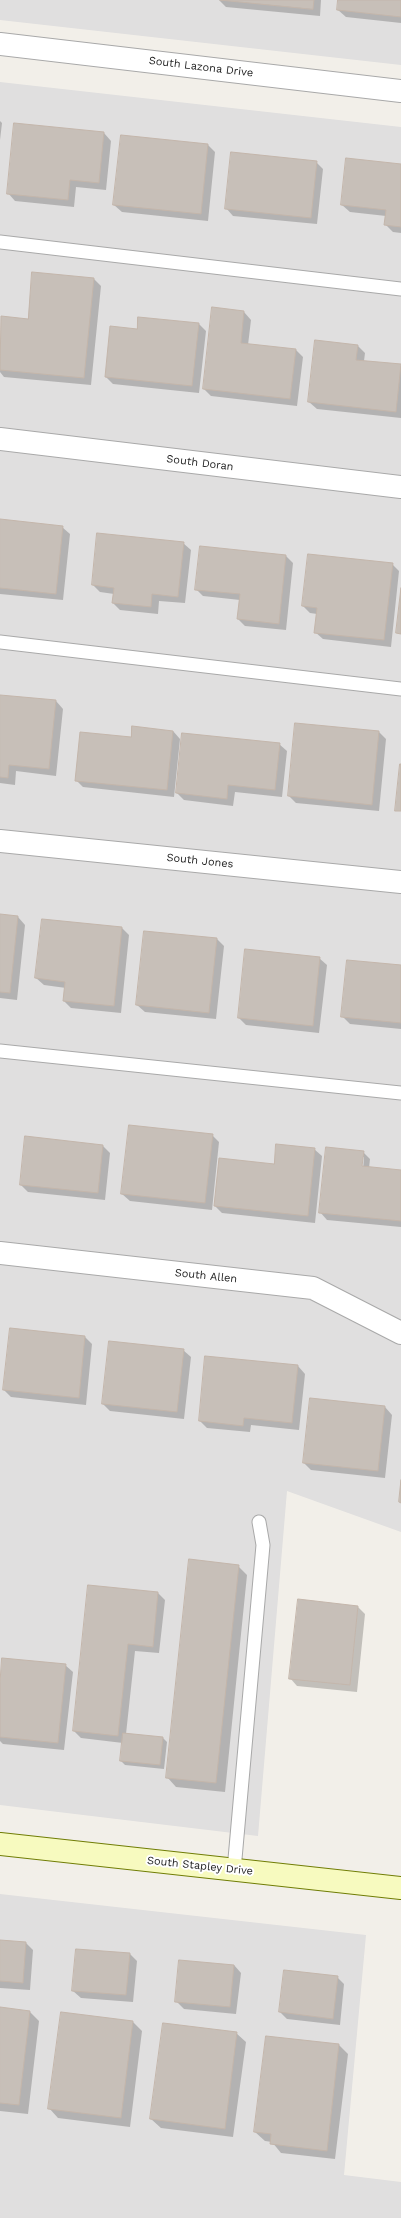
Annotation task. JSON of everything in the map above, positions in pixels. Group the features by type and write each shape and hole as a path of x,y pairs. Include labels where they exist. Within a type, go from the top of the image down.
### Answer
{"main road":[{"name":"South Stapley Drive","path":"0,1844 401,1888"}],"street":[{"name":"South Lazona Drive","path":"0,44 401,90"},
{"name":"South Doran","path":"0,439 401,487"},
{"name":"South Jones","path":"0,841 401,882"},
{"name":"South Allen","path":"0,1253 313,1288 401,1333"}],"lane":[{"path":"0,242 401,289"},
{"path":"0,642 401,689"},
{"path":"0,1051 401,1093"},
{"path":"234,1870 263,1545 259,1522"}],"shaded area":[{"path":"0,0 401,0 401,65 0,20"},
{"path":"0,82 401,127 401,1532 287,1491 258,1836 0,1805"},
{"path":"0,1894 366,1935 344,2175 401,2182 401,2218 0,2218"}],"building":[{"path":"220,0 314,0 313,9"},
{"path":"338,0 401,0 401,17 337,10"},
{"path":"14,123 104,132 99,183 70,180 68,200 7,194"},
{"path":"121,135 208,144 201,214 113,205"},
{"path":"231,152 317,161 311,218 225,209"},
{"path":"346,158 401,164 401,227 384,225 386,210 341,205"},
{"path":"32,272 94,278 84,378 0,370 1,316 28,319"},
{"path":"212,307 244,311 241,343 296,349 290,399 203,389"},
{"path":"138,317 199,323 192,386 105,377 110,326 137,329"},
{"path":"315,340 358,345 356,360 401,364 396,412 308,402"},
{"path":"0,519 63,526 56,594 0,588"},
{"path":"97,533 184,542 178,597 152,594 151,607 112,603 114,588 92,585"},
{"path":"200,546 286,555 279,624 237,619 240,594 195,590"},
{"path":"308,554 393,563 384,640 314,633 317,608 302,606"},
{"path":"401,588 401,634 396,633"},
{"path":"0,695 56,700 49,769 9,765 8,778 0,777"},
{"path":"295,723 379,731 372,805 288,796"},
{"path":"132,726 173,731 167,790 75,781 80,732 131,737"},
{"path":"182,733 280,743 275,790 228,785 227,799 176,793"},
{"path":"400,764 401,811 395,811"},
{"path":"0,914 18,916 10,993 0,992"},
{"path":"42,919 122,927 114,1006 63,1001 65,982 35,978"},
{"path":"144,931 217,938 209,1013 136,1005"},
{"path":"245,949 320,957 313,1026 238,1018"},
{"path":"347,960 401,965 401,1023 341,1017"},
{"path":"129,1125 213,1134 205,1203 121,1194"},
{"path":"25,1136 103,1145 98,1193 20,1185"},
{"path":"276,1144 315,1148 308,1216 214,1206 219,1158 274,1164"},
{"path":"326,1147 364,1151 362,1166 401,1170 401,1221 319,1213"},
{"path":"10,1328 85,1336 79,1398 3,1390"},
{"path":"109,1341 184,1349 177,1412 102,1404"},
{"path":"205,1356 298,1365 292,1423 244,1418 243,1426 199,1421"},
{"path":"310,1398 385,1406 378,1471 303,1463"},
{"path":"401,1480 401,1503 399,1502"},
{"path":"189,1559 239,1565 216,1783 166,1778"},
{"path":"88,1585 158,1592 153,1647 128,1644 118,1736 73,1731"},
{"path":"298,1599 358,1606 350,1685 289,1679"},
{"path":"2,1658 66,1664 58,1743 0,1737 0,1683"},
{"path":"123,1733 163,1737 160,1765 120,1761"},
{"path":"0,1940 26,1942 23,1983 0,1981"},
{"path":"76,1949 130,1953 126,1995 72,1991"},
{"path":"179,1960 234,1965 230,2007 175,2002"},
{"path":"284,1970 338,1976 333,2019 279,2012"},
{"path":"0,2007 30,2011 19,2105 0,2103"},
{"path":"61,2012 133,2021 121,2118 48,2109"},
{"path":"163,2023 237,2032 225,2129 150,2119"},
{"path":"266,2036 339,2044 327,2151 270,2144 271,2134 254,2132"}]}
